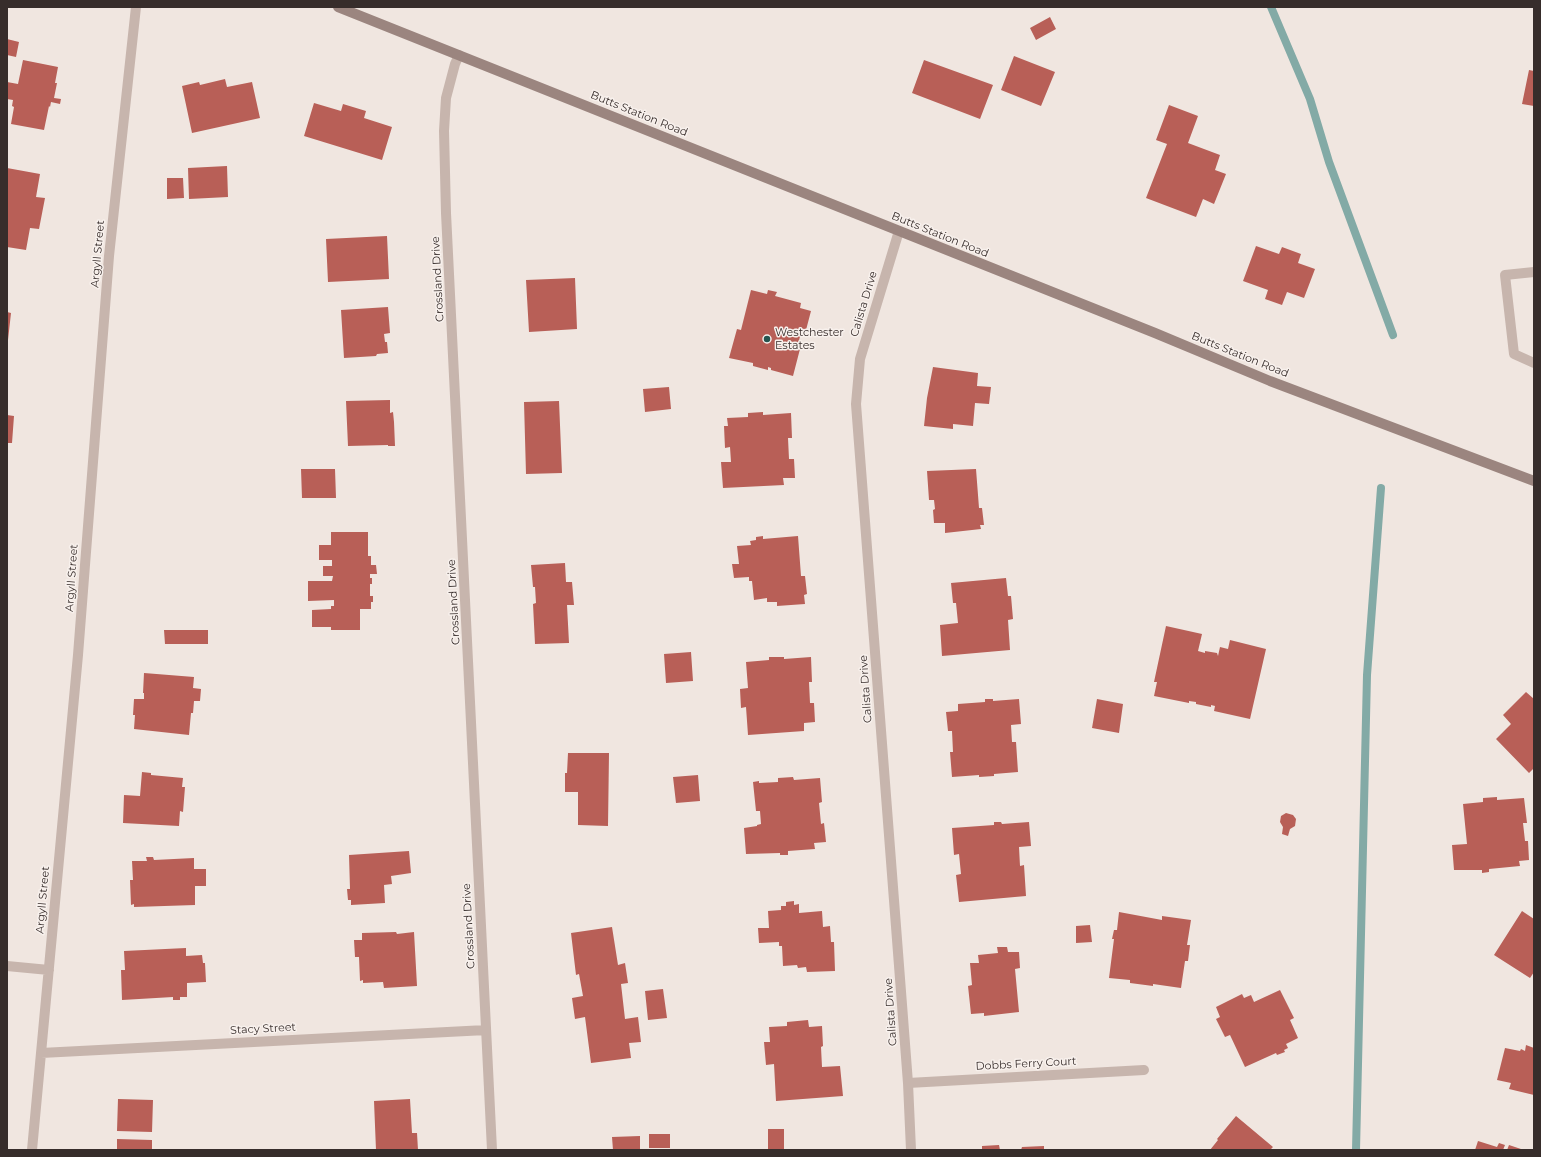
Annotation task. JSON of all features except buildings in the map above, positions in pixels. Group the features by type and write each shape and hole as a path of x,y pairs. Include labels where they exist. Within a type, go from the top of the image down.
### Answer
{"main road":[{"name":"Butts Station Road","path":"338,7 1270,380 1534,481"}],"street":[{"name":"Argyll Street","path":"32,1150 78,647 109,256 136,7"},
{"name":"Crossland Drive","path":"459,55 455,64 446,98 444,131 492,1150"},
{"name":"Calista Drive","path":"898,231 860,359 856,404 908,1083 911,1150"},
{"path":"1534,272 1505,275 1514,354 1534,363"},
{"path":"7,966 48,970"},
{"name":"Stacy Street","path":"41,1053 486,1030"},
{"name":"Dobbs Ferry Court","path":"908,1083 1144,1070"}],"waterway":[{"path":"1271,7 1310,99 1329,162 1393,335"},
{"path":"1356,1150 1367,675 1381,488"}],"place":[{"name":"Westchester Estates","path":"767,339"}]}
